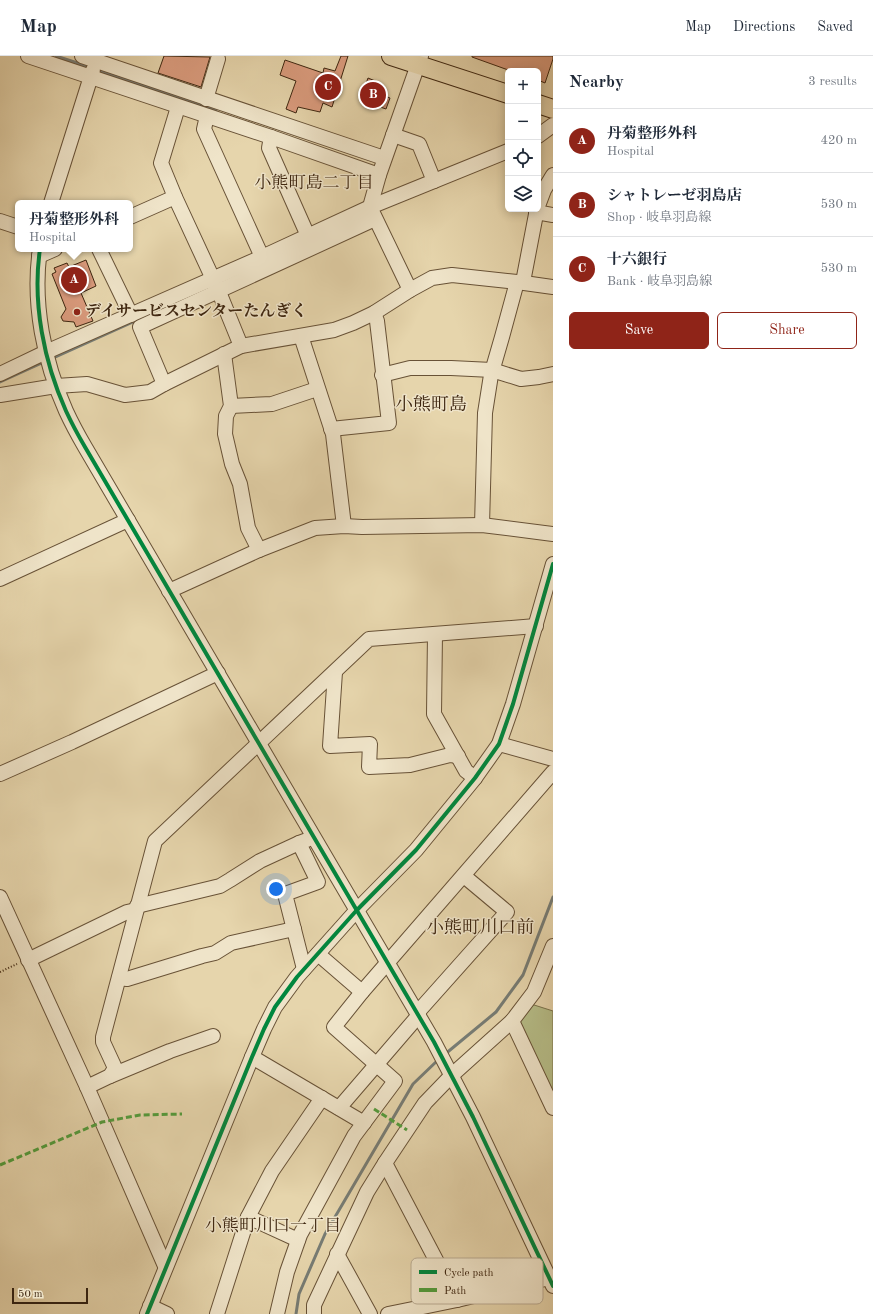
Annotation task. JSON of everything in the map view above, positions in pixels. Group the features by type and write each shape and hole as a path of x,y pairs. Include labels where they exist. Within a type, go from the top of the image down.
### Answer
{"main road":[{"path":"391,56 419,61 505,93"},
{"path":"541,105 553,109"}],"street":[{"path":"28,56 90,78 271,137 379,175"},
{"path":"82,56 97,58 206,98 384,158"},
{"path":"52,200 97,58"},
{"path":"206,98 218,59"},
{"path":"410,290 372,213 379,175 384,158 419,61"},
{"path":"178,107 161,163 175,197 216,285 241,346"},
{"path":"207,116 204,129 262,257"},
{"path":"541,134 553,125"},
{"path":"393,135 419,144 434,181"},
{"path":"271,137 269,148 308,236"},
{"path":"0,374 46,352 135,319 216,285 372,213 434,181 505,153"},
{"path":"541,198 553,175"},
{"path":"133,216 175,197"},
{"path":"541,210 553,215"},
{"path":"482,525 485,413 492,370 520,282 536,212"},
{"path":"216,285 262,257 292,251 308,236 372,213"},
{"path":"0,221 15,226"},
{"path":"40,252 37,287 40,321 46,352 56,386 66,412 84,447 451,1072 541,1258"},
{"path":"101,252 135,319 164,384"},
{"path":"0,395 56,386 87,384 125,395 150,392 241,346 334,330 353,323 374,313 432,278 452,275 553,287"},
{"path":"331,429 389,423 382,375 377,321 374,313"},
{"path":"301,336 317,389 333,434 344,526"},
{"path":"224,354 231,406 226,416 226,434 232,464 240,484 248,528 259,550"},
{"path":"382,375 410,368 492,370 522,379 553,374"},
{"path":"231,406 272,404 317,389"},
{"path":"0,579 128,520"},
{"path":"169,591 259,550 314,528 344,526 482,525 553,534"},
{"path":"167,1314 148,1310 252,1057 275,1007 304,969 356,910 416,850 475,778 499,744 513,704 553,564"},
{"path":"110,1076 115,1068 103,1042 103,1037 155,841 369,639 536,626"},
{"path":"435,634 434,714 466,771 475,778"},
{"path":"335,672 330,746 370,744 369,767 410,765 450,755 458,756"},
{"path":"0,774 72,742 218,673"},
{"path":"499,744 553,758"},
{"path":"277,1314 287,1272 298,1240 354,1136 395,1081 334,1027 362,992 553,772"},
{"path":"28,960 137,908 220,886 260,861 313,836"},
{"path":"299,843 318,882 285,894 304,969"},
{"path":"339,1108 506,912 464,876"},
{"path":"0,897 87,1087 166,1266"},
{"path":"119,978 127,979 215,953 231,943 294,929"},
{"path":"314,1314 314,1305 366,1192 425,1103 451,1072 512,1021 534,992 553,946"},
{"path":"318,954 362,992"},
{"path":"512,1021 553,1108"},
{"path":"87,1087 170,1051 214,1036"},
{"path":"252,1057 364,1122"},
{"path":"217,1314 248,1217 272,1171 322,1098"},
{"path":"385,1163 435,1258"},
{"path":"248,1217 298,1240"},
{"path":"337,1254 370,1314"},
{"path":"543,1262 552,1281"},
{"path":"388,1314 437,1304"}],"path":[{"path":"0,972 28,960"}],"green space":[{"path":"531,1004 553,1011 553,1097 518,1023"}],"building":[{"path":"164,56 210,57 201,87 158,73"},
{"path":"341,56 348,56 332,107 323,103 320,112 298,107 296,113 286,109 296,81 280,75 285,60 323,73 324,68 335,71"},
{"path":"553,56 553,59 545,83 541,81 541,68 505,69 472,57"},
{"path":"368,78 380,83 377,93 390,98 386,109 360,100"},
{"path":"86,260 96,286 81,293 93,321 76,327 74,322 63,321 61,317 66,309 52,274 56,272 54,268 67,263 69,267"}],"waterway":[{"path":"56,56 90,67"},
{"path":"97,70 216,111"},
{"path":"51,359 184,299"},
{"path":"0,382 44,362"},
{"path":"444,1055 496,1012 523,975 553,897"},
{"path":"296,1314 299,1294 325,1234 413,1084 438,1060"}],"marked path":[{"path":"374,1109 407,1130"},
{"path":"0,1165 102,1122 140,1115 182,1114"}],"cycle path":[{"path":"40,252 38,290 42,332 52,373 66,411 85,447 434,1042 473,1117 540,1258"},
{"path":"147,1314 252,1057 275,1007 297,977 356,911 416,850 475,778 499,744 513,704 553,564"},
{"path":"543,1265 553,1286"}],"place":[{"name":"十六銀行","path":"328,87"},
{"name":"シャトレーゼ羽島店","path":"373,95"},
{"name":"丹菊整形外科","path":"74,280"},
{"name":"デイサービスセンターたんぎく","path":"77,312"}],"district":[{"name":"小熊町島二丁目","path":"314,183"},
{"name":"小熊町島","path":"431,405"},
{"name":"小熊町川口前","path":"480,928"},
{"name":"小熊町川口一丁目","path":"273,1226"}]}
